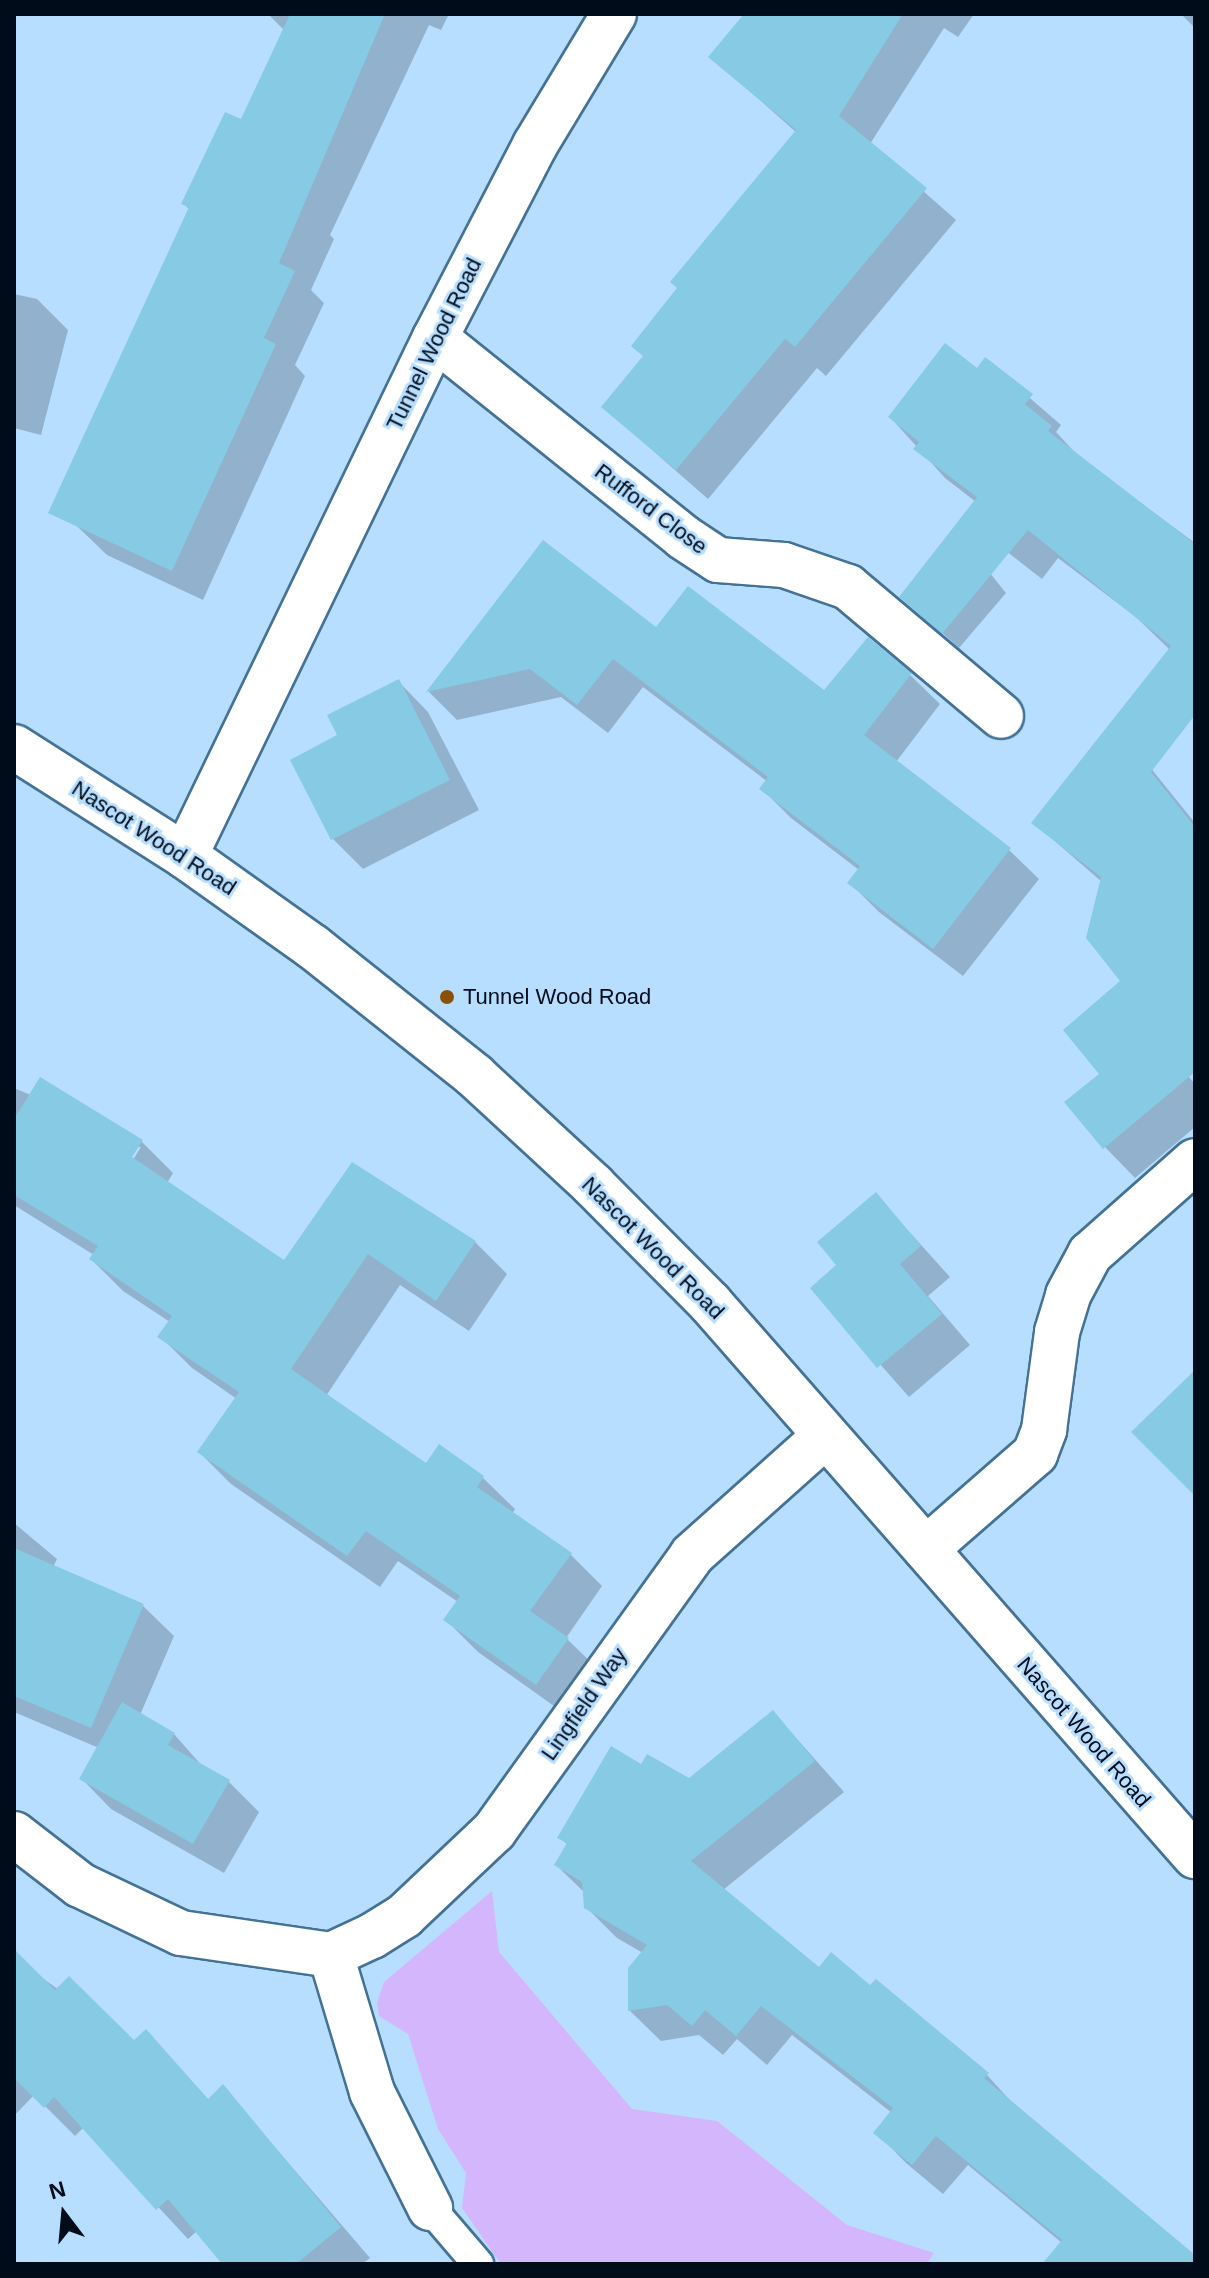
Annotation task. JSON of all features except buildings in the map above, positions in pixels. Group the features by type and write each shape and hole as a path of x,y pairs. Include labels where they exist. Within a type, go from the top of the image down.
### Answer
{"street":[{"name":"Tunnel Wood Road","path":"185,856 435,338 535,145 614,14"},
{"name":"Rufford Close","path":"435,338 718,560 784,565 848,587 1001,716"},
{"name":"Nascot Wood Road","path":"14,747 185,856 313,947 475,1076 710,1303 1195,1856"},
{"path":"926,1549 1035,1454 1044,1430 1057,1332 1075,1281 1090,1254 1195,1161"},
{"name":"Lingfield Way","path":"331,1955 404,1916 460,1867 494,1831 692,1555 825,1436"},
{"path":"14,1834 80,1885 181,1933 331,1955 372,2092 430,2208"}],"lane":[{"path":"430,2208 478,2264"}],"shaded area":[{"path":"492,1891 499,1952 632,2109 717,2121 847,2225 934,2253 926,2264 501,2264 462,2208 466,2173 438,2129 408,2034 379,2016 377,2003 384,1982"}],"place":[{"name":"Tunnel Wood Road","path":"447,997"}]}
